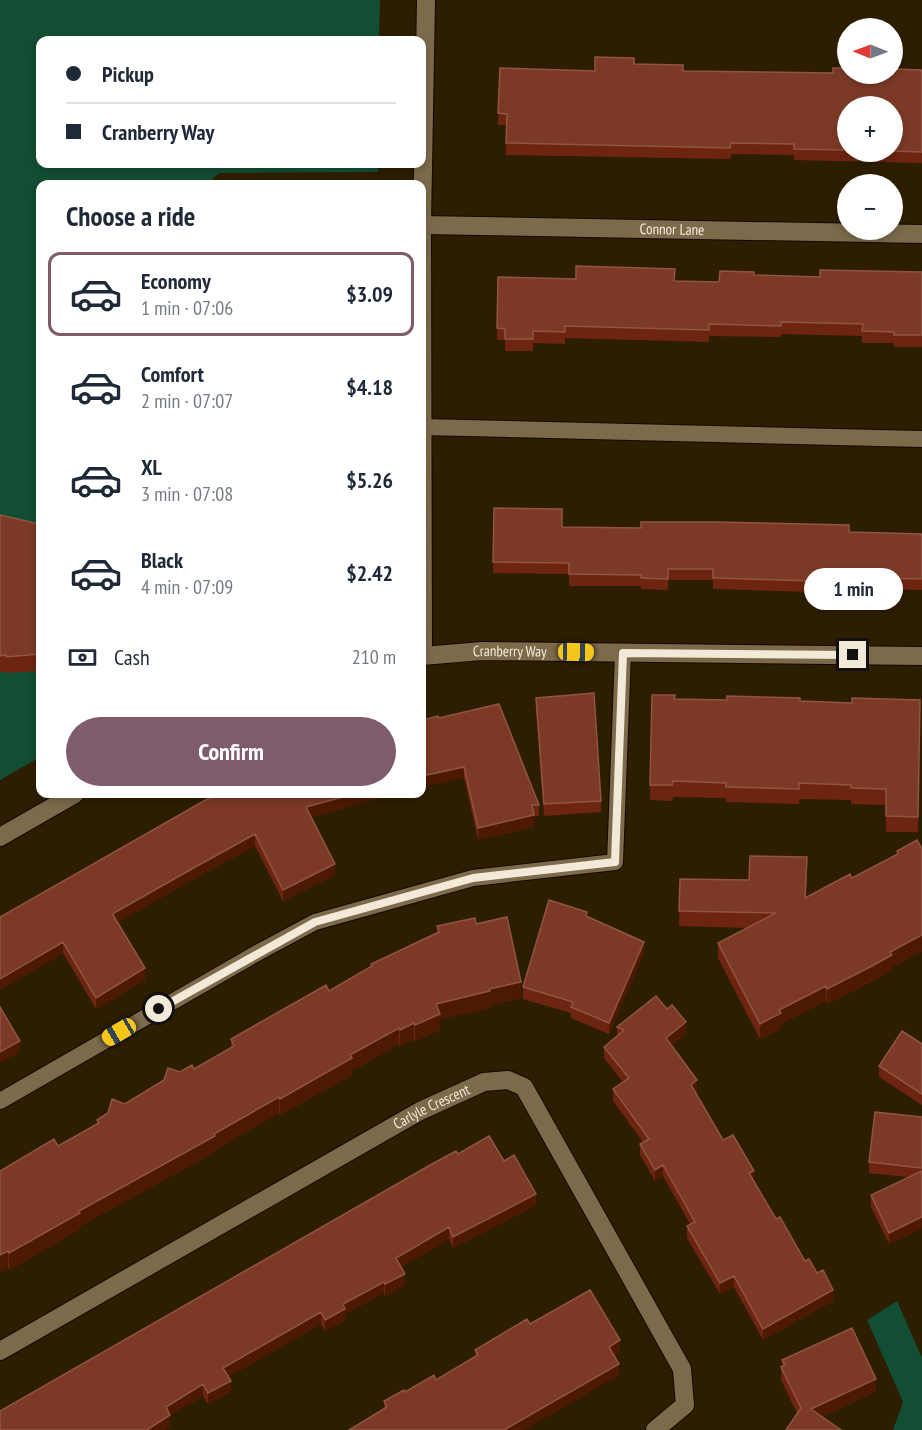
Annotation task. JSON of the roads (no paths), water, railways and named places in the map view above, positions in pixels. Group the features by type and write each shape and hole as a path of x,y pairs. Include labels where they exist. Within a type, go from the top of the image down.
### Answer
{"street":[{"path":"425,36 426,0"},
{"name":"Connor Lane","path":"426,225 922,234"},
{"name":"Cranberry Way","path":"426,656 482,651 922,656"},
{"path":"0,837 68,798"},
{"name":"Carlyle Crescent","path":"0,1351 420,1111 484,1082 508,1080 524,1088 682,1369 685,1405 655,1430"}],"lane":[{"path":"426,427 922,439"},
{"path":"0,1101 315,922 473,878 615,862 623,653"}]}
